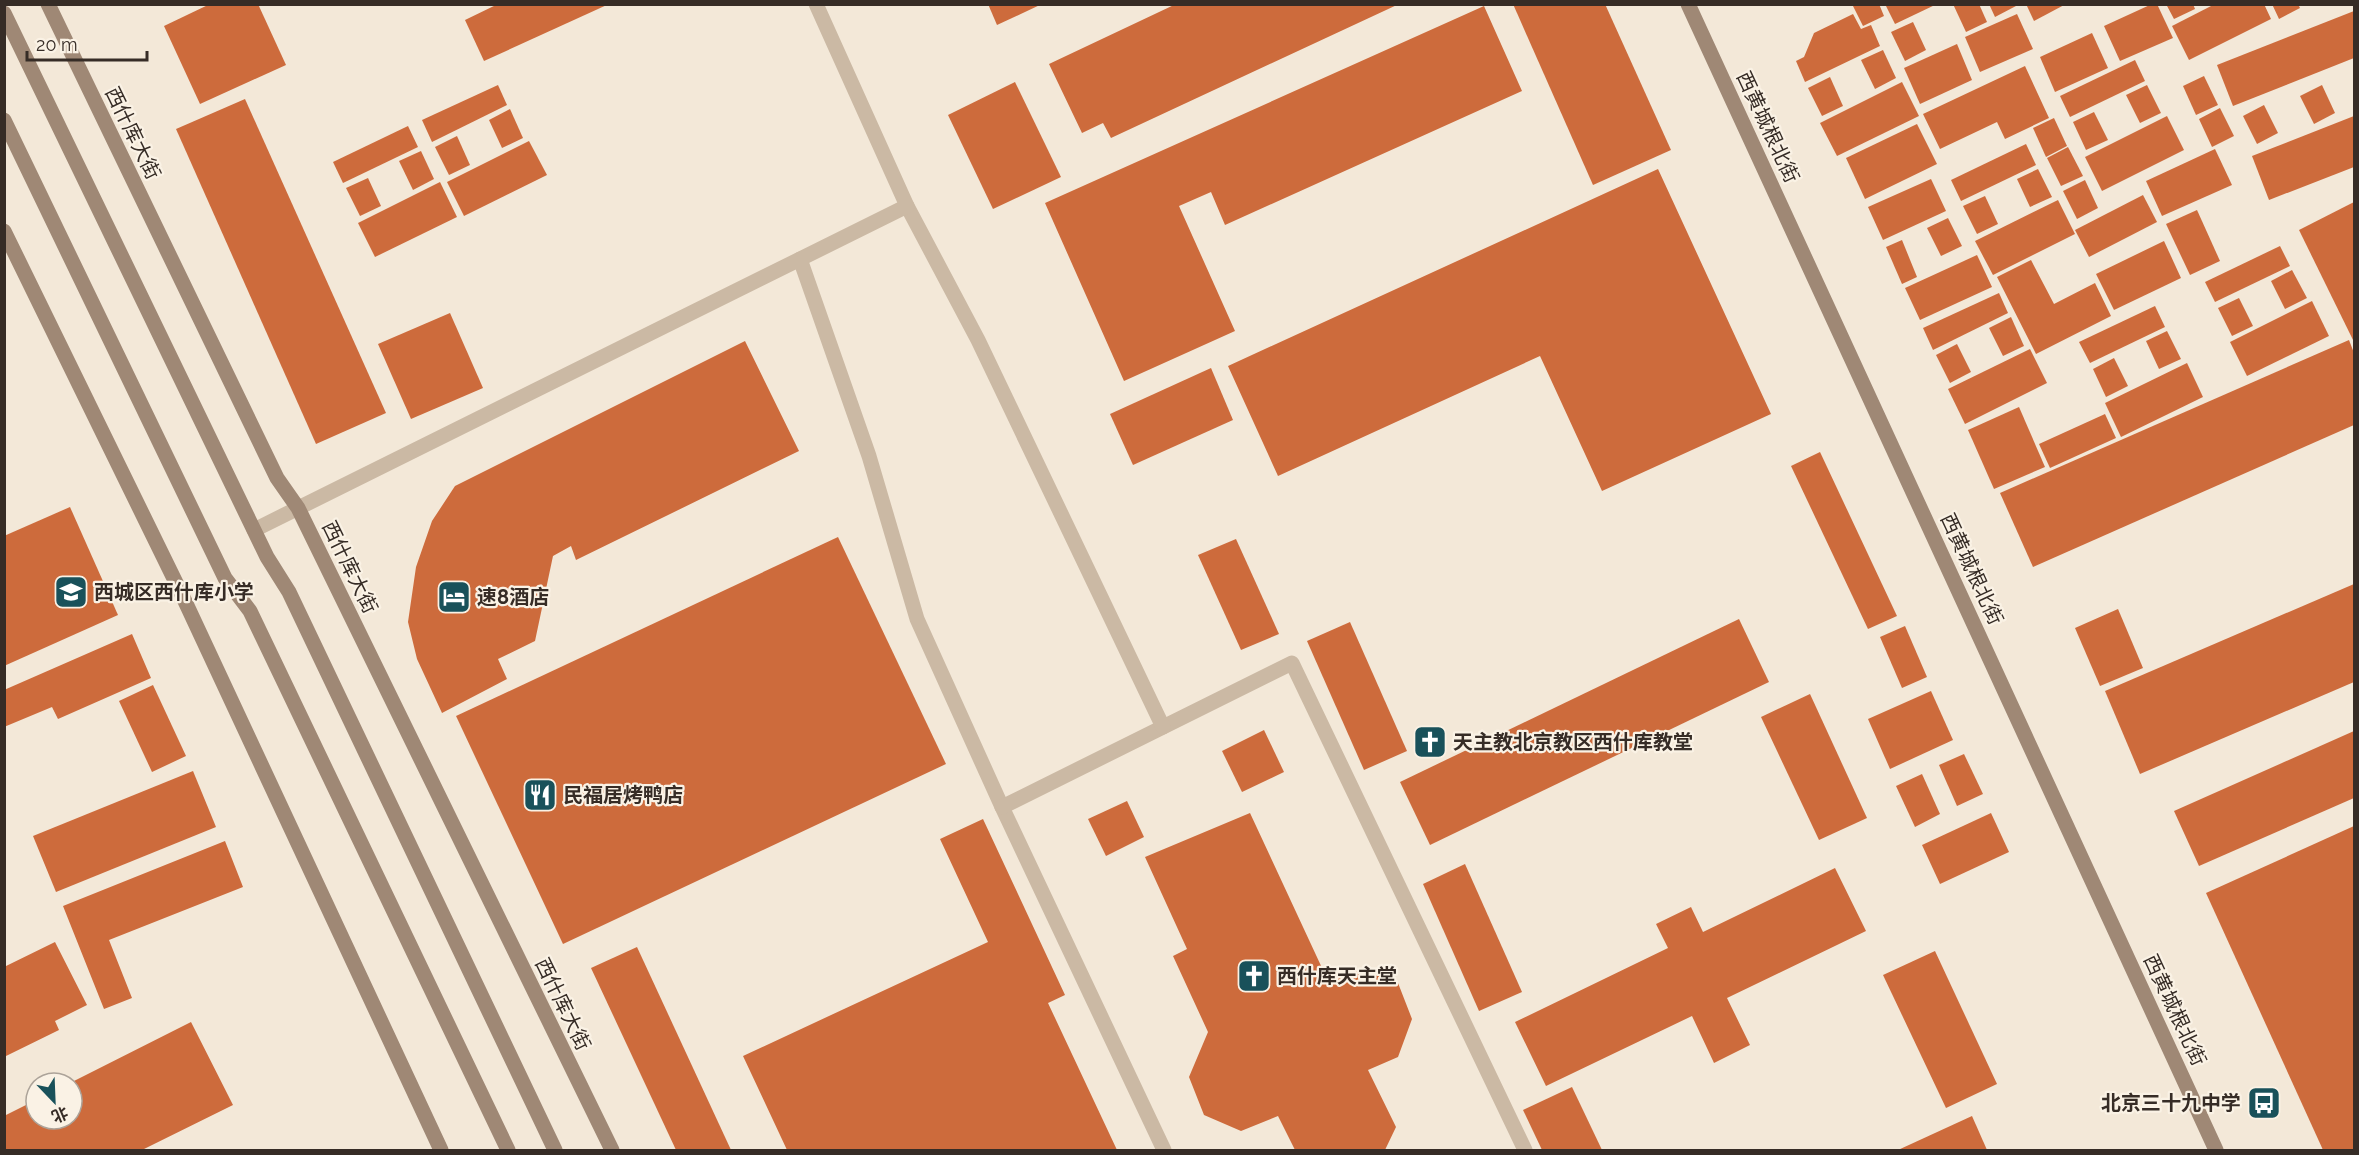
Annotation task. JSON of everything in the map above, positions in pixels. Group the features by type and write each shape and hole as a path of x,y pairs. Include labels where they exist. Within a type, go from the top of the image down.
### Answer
{"street":[{"name":"西什库大街","path":"48,4 277,478 298,508 612,1150"},
{"path":"816,4 906,206 978,340 1163,727"},
{"name":"西黄城根北街","path":"1688,4 2216,1150"},
{"path":"4,13 254,530 289,592 555,1150"},
{"path":"4,120 225,578 250,611 508,1150"},
{"path":"254,530 906,206"},
{"path":"4,231 183,597 441,1150"},
{"path":"800,259 869,456 917,619 1002,807 1164,1150"},
{"path":"1002,807 1293,663 1525,1150"}],"building":[{"path":"210,4 258,4 286,65 200,104 164,26"},
{"path":"498,4 609,4 484,61 465,20"},
{"path":"988,4 1042,4 997,25"},
{"path":"1176,4 1399,4 1111,138 1103,123 1082,133 1049,64"},
{"path":"1513,4 1605,4 1671,150 1593,185"},
{"path":"1852,4 1879,4 1884,16 1863,26"},
{"path":"1885,4 1937,4 1895,24"},
{"path":"1953,4 1979,4 1987,22 1966,32"},
{"path":"1989,4 2015,4 2016,6 1995,17"},
{"path":"2026,4 2066,4 2034,21"},
{"path":"2152,4 2157,4 2173,38 2120,61 2104,26"},
{"path":"2166,4 2193,4 2195,9 2174,19"},
{"path":"2215,4 2264,4 2271,19 2189,60 2172,26"},
{"path":"2272,4 2298,4 2300,8 2279,19"},
{"path":"1484,6 1522,91 1225,225 1211,192 1179,206 1235,331 1124,381 1045,203"},
{"path":"2354,11 2354,58 2233,106 2217,65"},
{"path":"1853,14 1861,29 1871,25 1880,46 1805,82 1796,61 1804,57 1814,33"},
{"path":"2017,14 2033,49 1980,72 1965,37"},
{"path":"1913,22 1926,50 1905,61 1891,32"},
{"path":"2092,33 2108,68 2055,92 2040,57"},
{"path":"1957,44 1972,80 1920,104 1904,68"},
{"path":"1883,50 1896,78 1875,89 1861,60"},
{"path":"2135,60 2145,81 2070,117 2060,96"},
{"path":"2025,66 2049,118 2005,139 1997,122 1940,149 1923,114"},
{"path":"2204,76 2218,105 2196,115 2183,86"},
{"path":"1830,77 1843,106 1822,116 1808,88"},
{"path":"1015,82 1061,177 993,209 948,115"},
{"path":"1902,82 1919,116 1837,156 1820,123"},
{"path":"498,85 507,105 432,142 422,120"},
{"path":"2147,85 2161,113 2140,123 2126,95"},
{"path":"2322,85 2335,113 2314,124 2300,96"},
{"path":"245,99 386,413 316,444 176,129"},
{"path":"2264,105 2278,133 2257,144 2243,116"},
{"path":"2220,108 2234,136 2212,147 2199,119"},
{"path":"510,109 523,138 502,148 489,120"},
{"path":"2094,112 2108,140 2086,150 2073,122"},
{"path":"2167,116 2184,150 2102,191 2085,157"},
{"path":"2354,116 2354,167 2269,200 2252,156"},
{"path":"2054,118 2067,146 2046,157 2033,128"},
{"path":"1917,124 1937,164 1865,199 1846,158"},
{"path":"408,126 418,147 343,183 333,162"},
{"path":"457,136 470,165 449,175 435,147"},
{"path":"529,141 547,175 464,216 447,182"},
{"path":"2026,144 2036,165 1961,201 1951,180"},
{"path":"2068,147 2083,176 2061,186 2047,158"},
{"path":"2215,149 2232,185 2162,216 2146,181"},
{"path":"421,151 434,179 413,190 399,161"},
{"path":"1658,169 1771,414 1602,491 1540,356 1278,476 1228,366"},
{"path":"2038,169 2052,197 2030,207 2017,179"},
{"path":"368,178 381,206 360,216 346,188"},
{"path":"1931,179 1946,211 1883,240 1868,207"},
{"path":"2085,180 2098,208 2077,219 2063,191"},
{"path":"440,182 457,217 375,257 358,223"},
{"path":"2143,195 2157,222 2089,257 2075,230"},
{"path":"1985,196 1998,224 1977,234 1963,206"},
{"path":"2058,200 2075,234 1993,275 1975,241"},
{"path":"2354,202 2354,342 2299,230"},
{"path":"2197,210 2220,261 2190,275 2166,224"},
{"path":"1948,218 1962,246 1941,256 1927,228"},
{"path":"1902,240 1917,277 1902,284 1886,247"},
{"path":"2164,241 2181,278 2114,310 2096,274"},
{"path":"2280,246 2290,266 2215,302 2205,282"},
{"path":"1977,255 1992,287 1920,320 1905,288"},
{"path":"2031,260 2054,304 2095,283 2111,316 2036,354 1997,277"},
{"path":"2292,270 2307,298 2285,309 2271,281"},
{"path":"1999,293 2008,313 1933,350 1923,328"},
{"path":"2239,298 2253,326 2232,336 2218,308"},
{"path":"2312,301 2329,336 2247,376 2230,342"},
{"path":"2155,306 2165,327 2090,363 2079,342"},
{"path":"450,313 483,388 411,419 378,344"},
{"path":"2011,317 2024,346 2003,356 1989,328"},
{"path":"2167,331 2181,359 2159,369 2146,341"},
{"path":"2349,340 2354,353 2354,425 2033,567 2000,493"},
{"path":"745,341 799,451 576,560 571,546 553,556 535,641 498,659 507,679 442,713 417,659 408,622 416,567 432,521 455,486"},
{"path":"1957,344 1971,372 1950,383 1936,355"},
{"path":"2030,349 2047,383 1965,424 1948,389"},
{"path":"2114,358 2128,386 2106,397 2093,369"},
{"path":"2187,363 2203,397 2121,437 2105,403"},
{"path":"1211,368 1233,420 1133,465 1110,414"},
{"path":"2019,407 2045,467 1994,489 1968,430"},
{"path":"2105,414 2116,438 2050,468 2039,444"},
{"path":"1820,452 1897,616 1868,629 1791,466"},
{"path":"70,507 118,615 4,666 4,536"},
{"path":"838,537 946,764 563,944 456,716"},
{"path":"1236,539 1279,634 1241,650 1198,555"},
{"path":"2354,584 2354,682 2140,774 2105,691"},
{"path":"2118,609 2143,668 2100,686 2075,628"},
{"path":"1739,619 1769,682 1430,845 1400,782"},
{"path":"1350,622 1407,751 1364,770 1307,641"},
{"path":"1905,626 1927,677 1902,688 1880,637"},
{"path":"132,634 151,678 58,719 52,707 4,727 4,690"},
{"path":"153,685 186,756 152,772 119,701"},
{"path":"1931,691 1953,740 1890,769 1868,719"},
{"path":"1810,694 1867,818 1819,840 1761,717"},
{"path":"1264,730 1284,772 1242,792 1222,751"},
{"path":"2354,731 2354,798 2199,866 2174,811"},
{"path":"1964,754 1983,794 1957,806 1939,765"},
{"path":"193,771 216,827 56,892 33,836"},
{"path":"1922,774 1940,814 1915,827 1896,786"},
{"path":"1127,801 1144,837 1106,856 1088,819"},
{"name":"西什库天主堂","path":"1250,813 1329,983 1359,969 1398,983 1412,1019 1398,1057 1368,1070 1396,1127 1385,1150 1295,1150 1278,1116 1241,1131 1204,1115 1189,1077 1208,1032 1173,956 1187,949 1145,857"},
{"path":"1991,813 2009,852 1940,884 1922,845"},
{"path":"983,819 1065,995 1048,1003 1117,1150 787,1150 743,1056 988,942 940,839"},
{"path":"2354,826 2354,1150 2323,1150 2206,893"},
{"path":"225,841 243,887 109,940 132,998 104,1009 63,906"},
{"path":"1465,864 1522,992 1479,1011 1423,884"},
{"path":"1835,868 1866,931 1727,998 1750,1045 1714,1063 1692,1016 1546,1086 1515,1022 1668,948 1656,924 1691,907 1703,932"},
{"path":"55,942 87,1005 55,1021 59,1030 4,1057 4,967"},
{"path":"637,947 731,1150 676,1150 591,968"},
{"path":"1935,951 1997,1084 1946,1108 1883,975"},
{"path":"191,1022 233,1105 142,1150 4,1150 4,1116 24,1106 24,1131 84,1131 84,1076"},
{"path":"1572,1087 1602,1150 1542,1150 1523,1110"},
{"path":"1972,1116 1987,1150 1898,1150"}],"place":[{"name":"西城区西什库小学","path":"71,592"},
{"name":"速8酒店","path":"454,597"},
{"name":"天主教北京教区西什库教堂","path":"1430,742"},
{"name":"民福居烤鸭店","path":"540,795"},
{"name":"西什库天主堂","path":"1254,976"},
{"name":"北京三十九中学","path":"2264,1103"}]}
